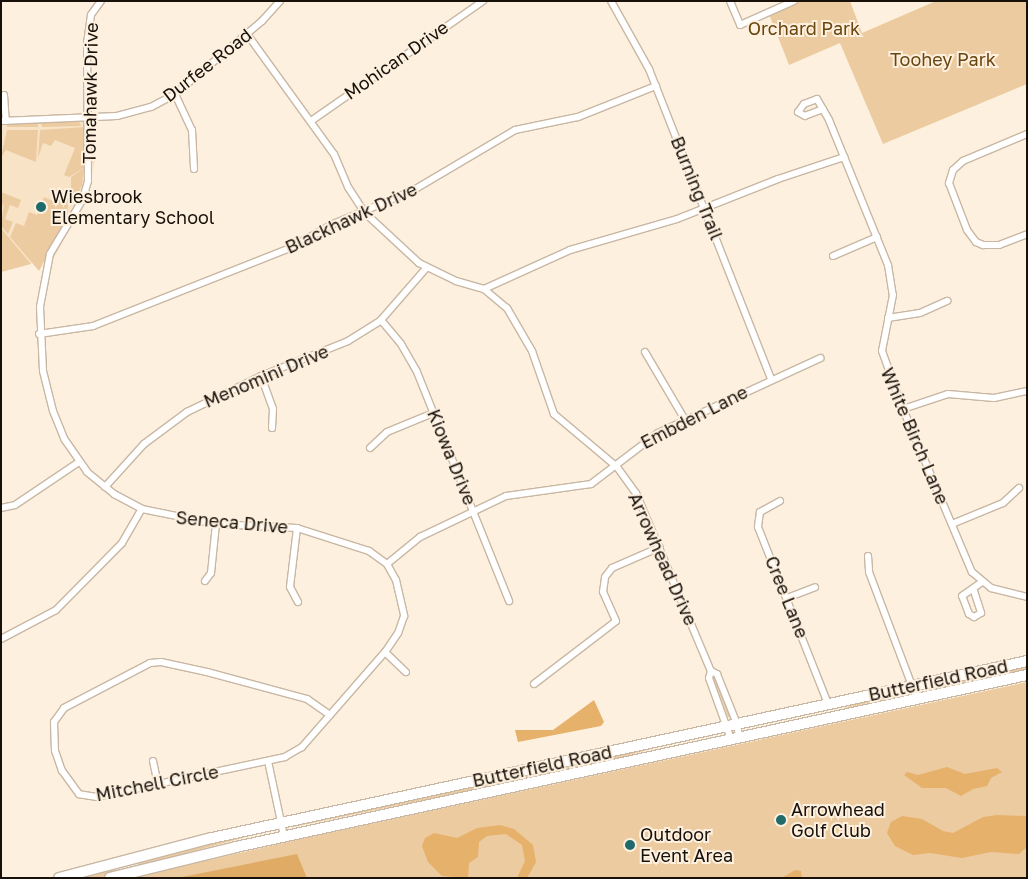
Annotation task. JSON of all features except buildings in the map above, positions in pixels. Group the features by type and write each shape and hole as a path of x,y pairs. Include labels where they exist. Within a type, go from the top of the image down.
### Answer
{"main road":[{"name":"Butterfield Road","path":"59,878 281,823 1027,661"},
{"name":"Butterfield Road","path":"110,878 284,836 1027,675"}],"street":[{"name":"Tomahawk Drive","path":"46,268 50,254 83,199 88,181 88,33 91,15 101,1"},
{"name":"Durfee Road","path":"4,95 3,121 126,114 175,94 247,34 280,1"},
{"name":"Mohican Drive","path":"311,121 483,1"},
{"name":"Burning Trail","path":"611,1 639,48 656,86 771,379"},
{"path":"730,1 740,24 794,1"},
{"name":"Arrowhead Drive","path":"247,34 334,154 364,212 411,256 427,267 456,281 484,289 507,308 520,327 554,414 617,467 641,502 711,672 709,678 727,726 735,738"},
{"name":"Blackhawk Drive","path":"39,334 93,326 290,248 412,191 515,130 578,116 656,86"},
{"path":"175,94 192,130 194,169"},
{"name":"White Birch Lane","path":"823,109 800,116 799,108 817,99 823,109 844,156 877,237 892,281 888,318 883,335 883,358 903,410 968,565 982,582 999,592 1027,597"},
{"path":"1027,134 963,161 954,170 949,183 967,230 976,242 999,245 1027,234"},
{"path":"484,289 570,250 705,208 844,156"},
{"path":"833,256 877,237"},
{"name":"Menomini Drive","path":"105,487 144,444 171,422 203,403 261,376 348,341 382,320 427,267"},
{"name":"Seneca Drive","path":"46,268 39,334 51,403 65,440 79,462 105,487 142,509 216,524 297,528 352,544 387,564"},
{"path":"888,318 920,313 947,301"},
{"name":"Kiowa Drive","path":"382,320 406,352 474,510 510,601"},
{"path":"645,352 650,365 665,384 685,420"},
{"name":"Embden Lane","path":"387,564 420,537 474,510 513,494 586,486 617,467 628,452 646,439 771,379 820,358"},
{"path":"261,376 273,409 272,428"},
{"path":"903,410 948,394 994,398 1027,391"},
{"path":"370,448 385,433 433,413"},
{"path":"1,508 9,507 79,462"},
{"path":"952,524 1003,503 1019,488"},
{"name":"Cree Lane","path":"780,501 760,512 756,522 828,704"},
{"path":"1,638 56,610 122,543 142,509"},
{"path":"206,581 211,573 216,524"},
{"path":"297,528 290,587 298,602"},
{"path":"534,684 616,621 603,592 604,577 612,568 660,547"},
{"path":"868,556 869,572 915,685 918,698"},
{"path":"330,715 385,652 398,633 404,616 400,590 387,564"},
{"path":"974,591 982,582"},
{"path":"787,598 815,587"},
{"path":"385,652 406,672"},
{"name":"Mitchell Circle","path":"161,662 308,699 330,715 302,747 284,757 97,797 79,794 62,771 55,751 54,722 73,702 139,666 161,662"},
{"name":"Arrowhead Drive","path":"711,672 717,674 738,724 735,738"},
{"path":"153,761 158,785"},
{"path":"268,761 284,836"}],"shaded area":[{"name":"Wiesbrook Elementary School","path":"96,113 95,161 89,189 55,257 1,272 1,118"},
{"path":"594,700 604,722 601,726 518,742 515,730 553,730"},
{"path":"947,767 965,774 997,768 1002,772 991,778 987,786 973,789 961,796 946,788 922,788 904,775 907,772 918,775"},
{"path":"997,815 1027,816 1026,848 1019,854 991,852 962,858 930,853 913,855 895,846 887,833 891,822 902,816 922,819 943,831 953,833 983,817"},
{"path":"500,825 514,829 533,845 536,862 527,878 517,878 525,861 522,845 506,834 487,836 479,842 478,857 469,863 468,878 442,876 428,862 422,846 425,838 434,833 457,838 477,828"},
{"path":"297,854 307,878 177,878"},
{"path":"795,870 801,871 802,878 782,878"}],"green space":[{"name":"Toohey Park","path":"799,1 850,1 862,33 936,1 1027,1 1027,84 883,144 840,43 789,65 769,14"},
{"path":"79,121 81,126 42,127 41,123"},
{"path":"7,123 38,123 38,127 7,127"},
{"path":"84,127 85,167 69,177 64,175 75,148 55,140 51,146 43,143 38,158 40,130"},
{"path":"7,130 38,130 36,162 6,150 1,157"},
{"path":"84,168 82,185 77,196 71,193 71,177"},
{"path":"1,192 21,200 18,208 10,205 5,219 13,222 8,234 1,226 4,203 1,208"},
{"path":"59,192 69,195 67,218 39,271 10,237 16,223 24,226 29,212 37,215 44,197 53,201"},
{"path":"1,228 15,245 31,264 1,272"},
{"path":"1027,664 1027,671 930,692 928,689"},
{"path":"712,674 715,674 731,718 728,717"},
{"path":"1027,682 1027,878 131,878 292,841"},
{"path":"907,692 907,694 842,709 875,697"},
{"path":"669,744 594,765 293,827 294,824"},
{"path":"272,830 139,866 137,864 247,834"},
{"path":"117,867 115,873 98,878 72,878"}],"place":[{"name":"Wiesbrook Elementary School","path":"41,207"},
{"name":"Arrowhead Golf Club","path":"781,820"},
{"name":"Outdoor Event Area","path":"630,845"}],"park label":[{"name":"Orchard Park","path":"804,28"}]}
